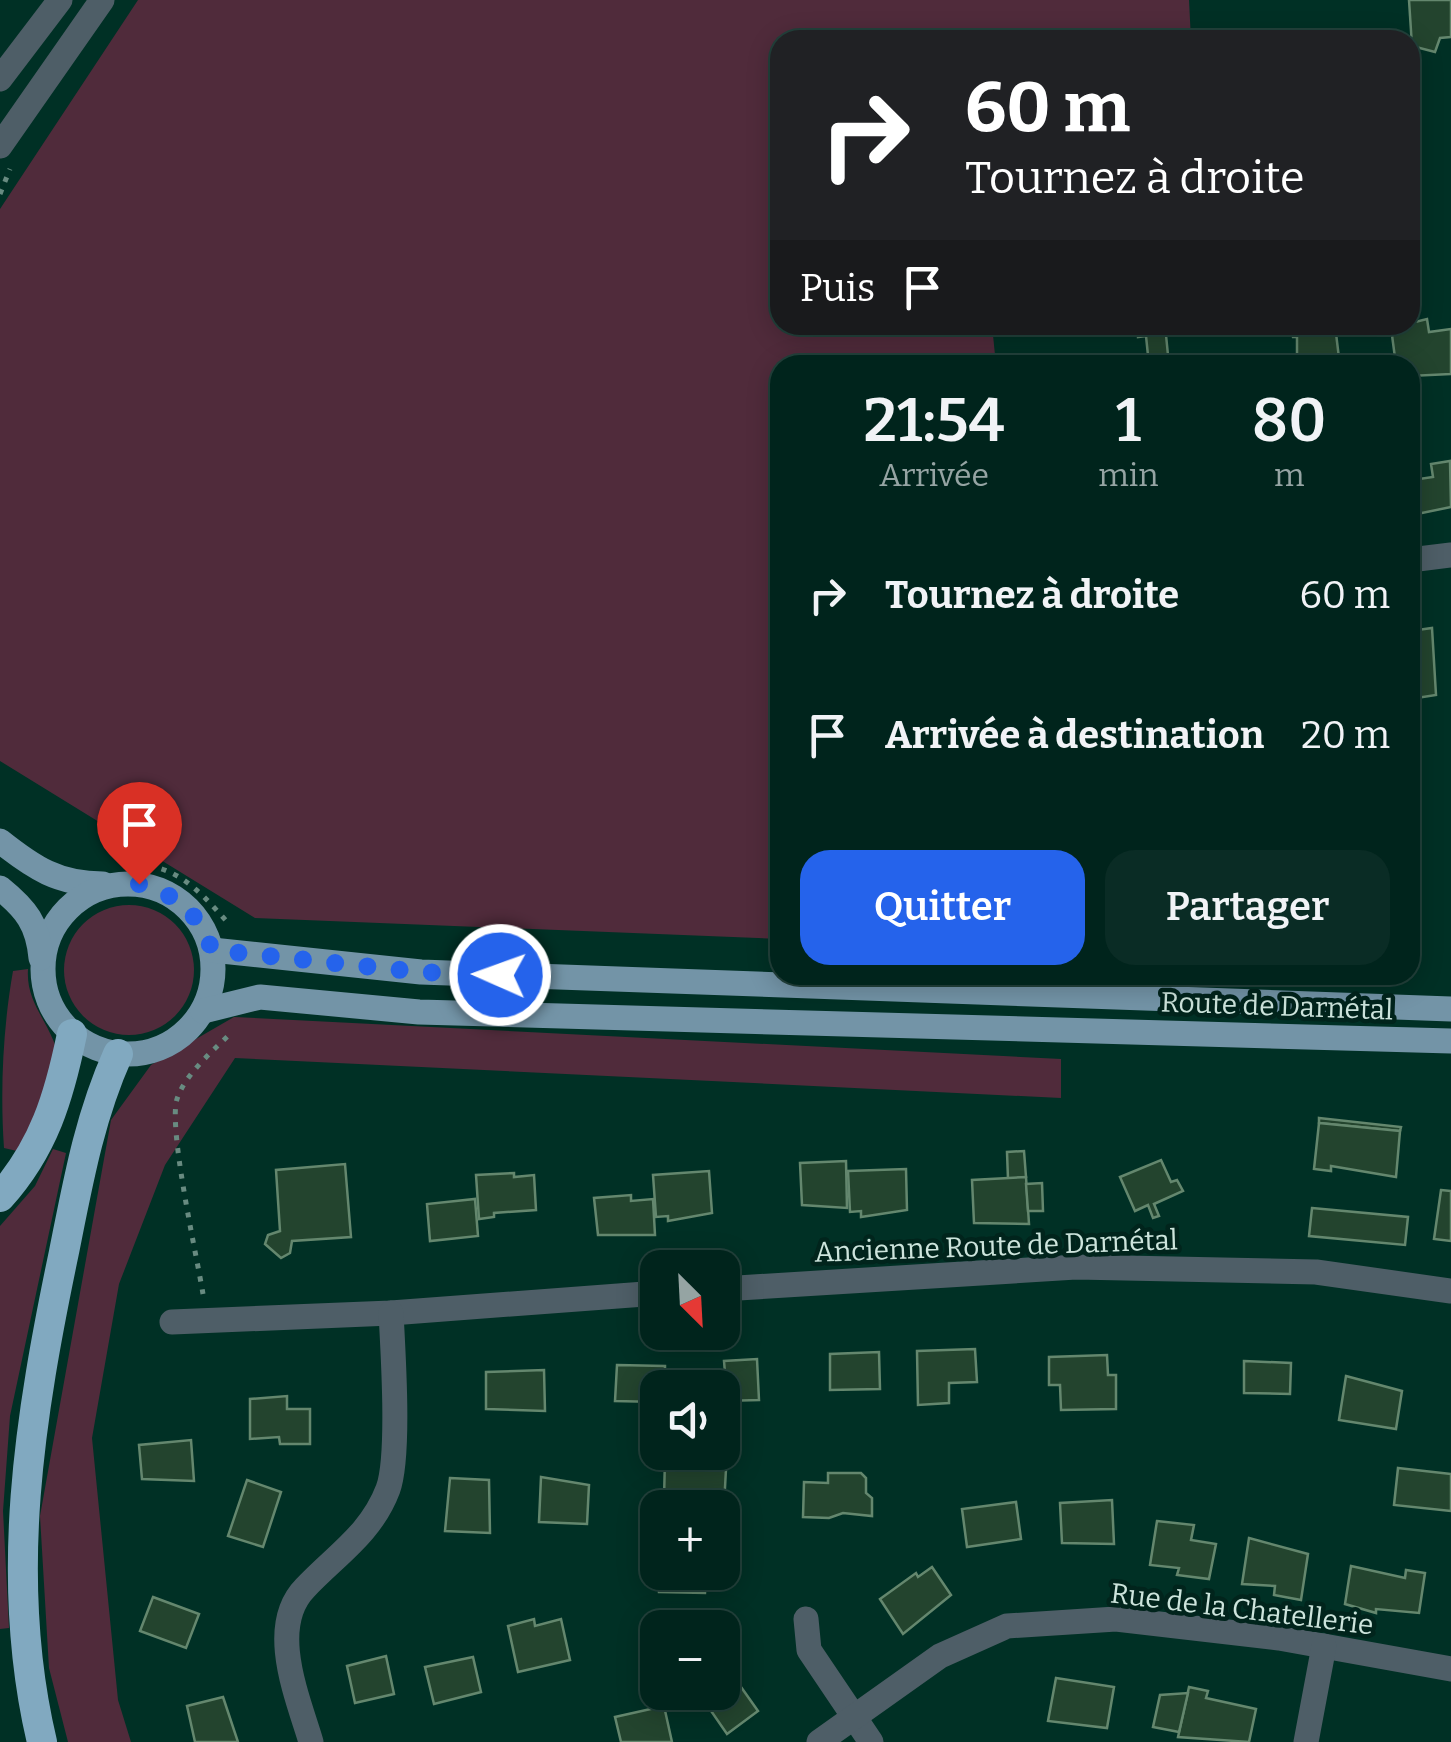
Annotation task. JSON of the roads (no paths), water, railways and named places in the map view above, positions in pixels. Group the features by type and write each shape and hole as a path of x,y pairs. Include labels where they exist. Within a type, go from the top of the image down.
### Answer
{"highway":[{"path":"0,1197 32,1155 56,1108 72,1034"},
{"path":"42,1742 32,1699 22,1593 26,1456 44,1347 94,1108 118,1054"}],"main road":[{"path":"0,841 39,872 72,884 113,874 164,891 186,906 203,926 212,950 211,992 203,1011 167,1046 143,1054 93,1048 72,1034 56,1015 46,992 38,929 26,909 0,888"},
{"path":"42,968 48,939 62,914 113,874"},
{"name":"Route de Darnétal","path":"212,950 420,972 770,984"},
{"name":"Route de Darnétal","path":"792,985 1451,1008"},
{"name":"Route de Darnétal","path":"203,1011 260,997 438,1013 1451,1041"}],"street":[{"path":"0,80 60,0"},
{"path":"0,146 102,0"},
{"path":"1420,559 1451,554"},
{"name":"Ancienne Route de Darnétal","path":"740,1288 1076,1267 1316,1272 1451,1292"},
{"path":"172,1322 391,1313 640,1294"},
{"path":"311,1742 287,1649 289,1618 301,1591 371,1524 390,1486 394,1389 391,1313"},
{"path":"806,1619 809,1650 871,1742"},
{"name":"Rue de la Chatellerie","path":"819,1742 940,1656 1007,1626 1116,1619 1324,1646 1451,1669"},
{"path":"1306,1742 1324,1646"}]}
